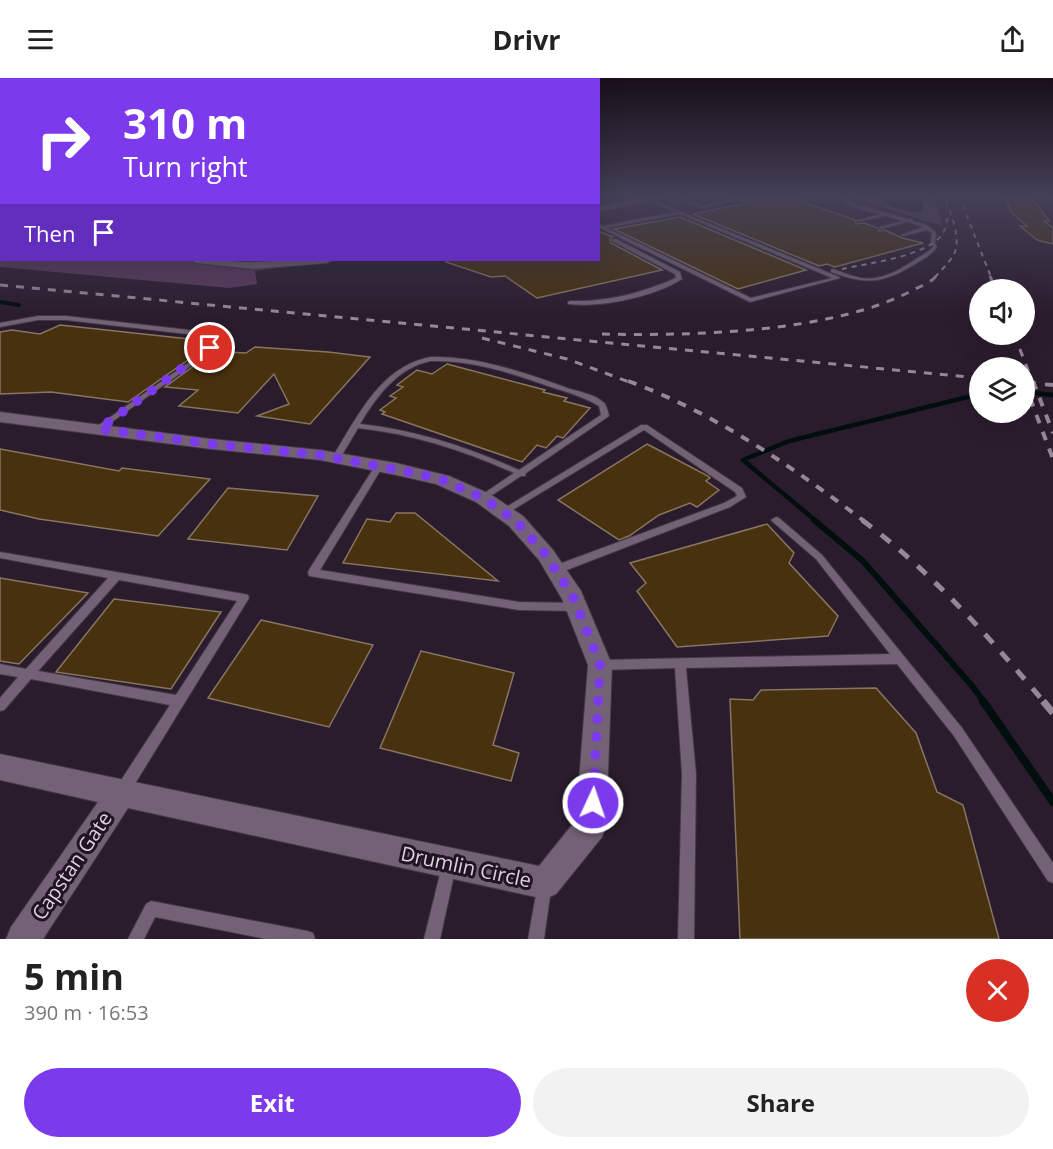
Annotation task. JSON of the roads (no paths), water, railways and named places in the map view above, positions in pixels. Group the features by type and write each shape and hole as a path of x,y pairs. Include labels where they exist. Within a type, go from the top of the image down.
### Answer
{"street":[{"path":"205,261 254,266 315,261"},
{"name":"Drumlin Circle","path":"0,417 336,458 442,480 493,505 516,521 546,555 577,607 600,664 591,826 545,883 0,767"},
{"name":"Capstan Gate","path":"23,939 121,793"}],"lane":[{"path":"570,303 598,304 639,295 680,276 614,236"},
{"path":"617,236 750,300 837,278 739,236"},
{"path":"753,236 849,278 867,282 890,277 932,251 935,247 934,236"},
{"path":"0,325 38,318 66,318 215,335 219,339 200,357 99,429"},
{"path":"336,458 372,400 386,384 411,364 430,359 469,361 591,398 602,405 605,416 522,474 493,505"},
{"path":"357,426 392,429 449,444 522,474"},
{"path":"493,505 644,427 739,490 742,497 727,506 555,570"},
{"path":"379,466 314,573 519,606 577,607"},
{"path":"776,520 819,557 958,732 1053,876"},
{"path":"0,555 244,598 121,793"},
{"path":"0,706 116,576"},
{"path":"600,664 900,659"},
{"path":"680,663 689,774 686,939"},
{"path":"0,669 179,701"},
{"path":"432,939 449,863"},
{"path":"536,939 545,883"},
{"path":"136,939 151,909 307,939"}],"waterway":[{"path":"0,302 19,305"},
{"path":"1035,393 1053,395"},
{"path":"816,521 743,460 789,441 969,397"},
{"path":"814,520 863,561 984,702"},
{"path":"983,701 1053,802"}],"railway":[{"path":"842,269 909,254 933,243 941,236"},
{"path":"935,277 954,254 957,236"},
{"path":"975,236 991,277"},
{"path":"602,334 719,332 803,323 843,315 880,304 926,284 935,277"},
{"path":"0,285 969,377"},
{"path":"482,338 567,359 632,383"},
{"path":"1018,345 1023,357"},
{"path":"628,381 691,409 751,442 809,480 864,521"},
{"path":"1035,384 1053,385"},
{"path":"1035,386 1053,433"},
{"path":"1035,411 1053,459"},
{"path":"862,520 935,583 1002,653 1044,702"},
{"path":"1043,701 1053,713"}]}
